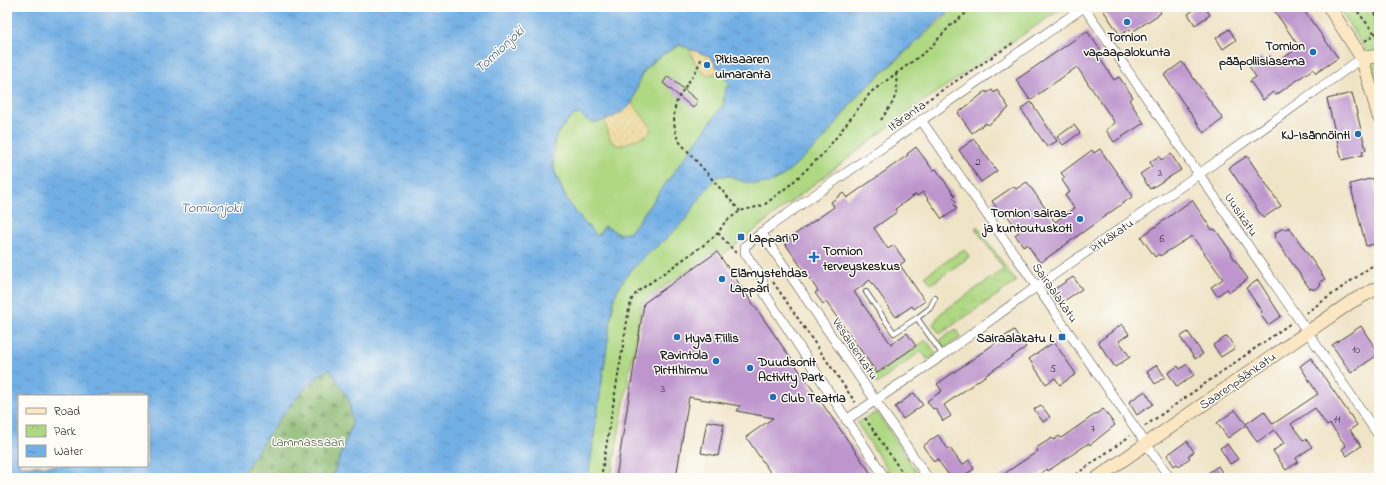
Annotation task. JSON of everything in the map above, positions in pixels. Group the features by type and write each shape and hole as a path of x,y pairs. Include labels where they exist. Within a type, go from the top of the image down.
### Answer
{"street":[{"name":"Itäranta","path":"846,420 765,294 762,278 745,252 745,246 761,232 1084,7"},
{"name":"Uusikatu","path":"1084,7 1379,436"},
{"path":"1329,7 1362,58 1379,117"},
{"name":"Pitkäkatu","path":"846,420 943,355 1036,287 1199,174 1362,58 1379,56"},
{"name":"Sairaalakatu","path":"922,120 1036,287 1170,478"},
{"name":"Vesaisenkatu","path":"761,232 928,478"},
{"name":"Saarenpäänkatu","path":"1097,478 1351,302 1379,287"},
{"path":"846,420 885,478"}],"lane":[{"path":"866,292 894,333 930,308 935,298"},
{"path":"917,318 943,355"}],"path":[{"path":"601,478 632,299 637,292 706,244 718,233 725,222 740,211 764,205 791,184 824,153 871,92 928,50 951,25 974,7"},
{"path":"1354,7 1379,39"},
{"path":"1374,7 1379,26"},
{"path":"1375,34 1379,31"},
{"path":"922,120 914,109 1016,41"},
{"path":"701,59 699,66 679,96 674,130 678,140 740,211"},
{"path":"881,120 893,102 897,91 896,73"},
{"path":"718,233 736,254"},
{"path":"1071,478 1379,261"},
{"path":"771,279 906,478"}],"green space":[{"path":"956,7 1064,7 912,109 722,255 717,250 642,302 611,478 588,478 614,298 627,275 681,224 708,187 718,176 730,176 744,182 823,140 858,95"},
{"path":"1338,7 1379,7 1379,98 1364,48"},
{"path":"680,45 698,51 715,62 723,77 731,85 726,87 723,105 631,231 620,234 604,226 598,236 579,218 567,200 554,169 555,139 560,130 574,115 632,103 642,74 658,57"},
{"path":"977,226 1016,282 940,334 933,324 941,313 1004,269 975,228"},
{"path":"964,249 969,257 931,284 925,276"},
{"path":"956,329 961,337 945,348 939,341"},
{"path":"926,340 936,354 928,360 921,351 877,384 866,368 870,365 877,375"},
{"name":"Lammassaari","path":"330,369 349,400 352,425 332,478 240,478 268,434 293,402 318,376"},
{"path":"877,412 920,478 893,478 857,423"}],"sand":[{"name":"Pikisaaren uimaranta","path":"690,50 703,53 710,57 718,68 716,73 706,74 702,72 696,64"},
{"path":"632,103 651,127 651,130 645,136 619,146 611,141 604,120 622,112"}],"water":[{"name":"Tornionjoki","path":"7,7 953,7 858,95 823,140 783,176 769,183 756,184 744,182 730,176 718,176 708,187 681,224 627,275 614,298 588,478 332,478 352,425 349,400 330,369 318,377 293,402 268,434 240,478 7,478","holes":["680,45 711,57 723,77 731,85 726,87 723,105 631,231 620,234 604,226 598,236 571,205 557,179 553,166 552,152 558,132 574,115 581,114 588,121 597,122 608,119 625,110 629,107 633,100 643,72 660,57"]}],"building":[{"name":"Tornion vapaapalokunta","path":"1108,7 1157,7 1161,13 1132,32 1130,29 1120,35 1103,10"},
{"path":"1198,7 1205,7 1210,15 1195,25 1188,14"},
{"name":"Tornion pääpoliisiasema","path":"1272,7 1312,7 1305,12 1338,58 1316,73 1313,69 1276,95 1273,92 1263,100 1250,81 1256,77 1249,66 1261,57 1264,61 1270,56 1275,64 1299,47"},
{"path":"1229,29 1236,40 1223,49 1216,38"},
{"path":"1087,31 1101,51 1097,54 1114,80 1119,77 1133,97 1129,100 1144,123 1114,142 1106,130 1115,123 1077,67 1030,100 1016,80"},
{"path":"1182,62 1223,119 1204,133 1164,75"},
{"path":"668,76 698,101 693,108 663,83"},
{"path":"992,90 994,93 997,90 1009,108 988,125 986,123 972,133 958,113 986,91 987,93"},
{"path":"1352,93 1366,150 1362,151 1363,155 1342,160 1327,99"},
{"path":"1031,102 1057,141 1047,147 1021,109"},
{"path":"1074,125 1080,133 1063,145 1057,137"},
{"path":"974,139 997,171 981,182 959,150"},
{"name":"Tornion terveyskeskus","path":"916,147 933,170 936,169 955,196 953,198 956,202 954,204 957,209 942,219 923,192 917,196 916,194 895,209 897,212 874,228 888,249 894,245 905,261 900,265 925,301 914,309 912,306 896,317 870,280 854,292 891,344 907,333 916,346 877,373 826,302 823,304 815,293 818,291 784,242 834,207 831,202 843,193 847,198 908,155 907,154"},
{"name":"Tornion sairas- ja kuntoutuskoti","path":"1100,149 1133,196 1040,263 1027,244 1024,247 1015,235 1019,232 1007,215 1003,217 992,201 1014,186 1016,189 1027,182 1055,222 1074,208 1065,195 1070,192 1062,180 1065,178 1061,173 1092,150 1094,153"},
{"path":"1171,154 1181,170 1150,189 1140,174 1152,166 1150,162 1159,156 1161,160"},
{"path":"1247,156 1281,206 1263,218 1229,168"},
{"path":"1373,178 1379,204 1379,243 1366,246 1350,184"},
{"path":"1192,200 1212,230 1215,229 1248,279 1230,292 1227,289 1217,296 1211,287 1223,279 1192,236 1160,256 1159,254 1155,257 1141,237"},
{"path":"1289,227 1325,279 1320,282 1321,285 1313,290 1312,288 1310,289 1274,237 1276,236 1275,233 1283,228 1284,230"},
{"path":"717,252 874,478 774,478 746,437 773,418 737,411 740,406 689,397 676,478 616,478 644,303"},
{"path":"1073,277 1082,289 1061,303 1053,290"},
{"path":"1258,280 1281,316 1268,325 1260,314 1262,312 1246,288"},
{"path":"1122,324 1129,334 1119,341 1130,357 1115,367 1098,342"},
{"path":"1361,326 1379,354 1351,373 1332,345"},
{"path":"1014,330 1026,347 944,405 951,416 943,421 935,408 933,409 927,401 942,391 937,384"},
{"path":"1188,332 1203,354 1195,359 1180,337"},
{"path":"1227,336 1235,348 1221,357 1213,345"},
{"path":"1054,342 1076,374 1060,385 1055,378 1046,384 1029,359"},
{"path":"1311,358 1357,425 1350,430 1361,446 1347,456 1342,449 1346,446 1330,424 1327,426 1315,408 1291,424 1303,440 1306,439 1312,447 1296,458 1298,462 1286,470 1273,451 1284,443 1274,430 1257,442 1246,425 1228,438 1217,423 1235,410 1246,424 1264,411 1273,424 1318,394 1300,366"},
{"path":"1187,364 1194,375 1177,387 1168,373 1178,366 1180,369"},
{"path":"1157,365 1165,377 1155,384 1147,372"},
{"path":"1145,391 1153,404 1137,415 1129,402"},
{"path":"914,393 923,405 903,419 895,407"},
{"path":"1041,405 1050,417 1043,422 1034,409"},
{"path":"1103,409 1115,425 1090,445 1089,443 1048,471 1047,469 1034,478 998,478 1038,451 1036,448 1052,438 1054,440 1059,436 1061,438"},
{"path":"707,421 724,424 718,456 701,453"},
{"path":"938,435 948,449 950,448 962,465 969,460 974,469 960,478 951,478 937,459 934,462 923,446"},
{"path":"1187,441 1194,452 1188,456 1190,458 1179,466 1177,464 1174,466 1167,455"},
{"path":"1227,444 1238,459 1230,464 1220,448"},
{"path":"1218,466 1223,474 1217,478 1212,478 1208,473"}],"place":[{"name":"Tornion vapaapalokunta","path":"1127,22"},
{"name":"Tornion pääpoliisiasema","path":"1313,52"},
{"name":"Pikisaaren uimaranta","path":"707,65"},
{"name":"KJ-Isännöinti","path":"1358,134"},
{"name":"Tornion sairas- ja kuntoutuskoti","path":"1080,219"},
{"name":"Lappari P","path":"741,237"},
{"name":"Tornion terveyskeskus","path":"814,257"},
{"name":"Elämystehdas Lappari","path":"722,279"},
{"name":"Hyvä Fiilis","path":"677,337"},
{"name":"Sairaalakatu L","path":"1062,337"},
{"name":"Ravintola Pirttihirmu","path":"716,361"},
{"name":"Duudsonit Activity Park","path":"750,368"},
{"name":"Club Teatria","path":"773,397"}]}
